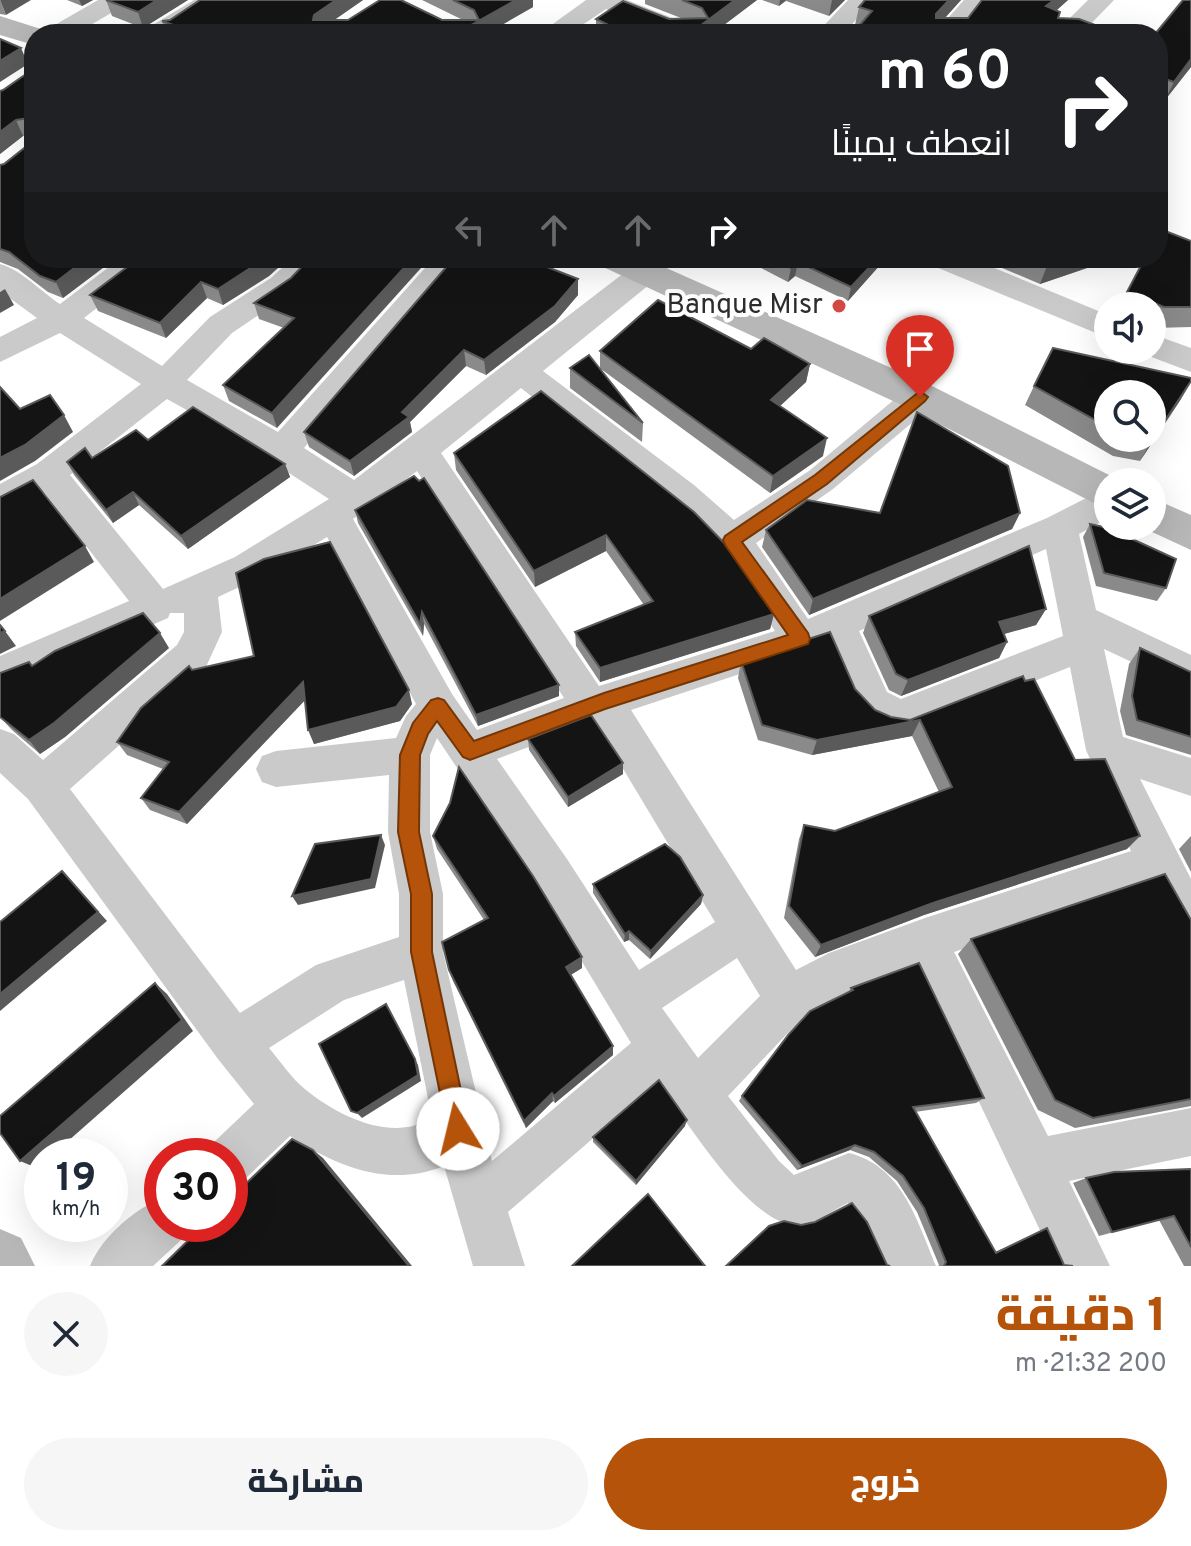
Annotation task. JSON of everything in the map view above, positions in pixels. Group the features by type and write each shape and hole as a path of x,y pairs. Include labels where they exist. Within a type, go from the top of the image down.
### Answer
{"street":[{"path":"74,24 116,0"},
{"path":"172,24 212,0"},
{"path":"567,24 604,0 665,24"},
{"path":"956,24 977,0"},
{"path":"1077,24 1102,0"},
{"path":"836,24 853,2"},
{"path":"0,25 24,33"},
{"path":"0,351 63,318 128,268"},
{"path":"0,501 49,473 165,383 221,325 282,285 300,268"},
{"path":"281,452 442,268"},
{"path":"0,674 100,628 198,592 248,567 343,506 522,371 626,268"},
{"path":"632,268 920,397 1094,485"},
{"path":"966,268 1094,321"},
{"path":"0,274 26,297 165,383 238,423 281,452 343,506 438,706 552,873 661,1048 696,1095 761,1179 779,1195 804,1200 837,1179 855,1179 869,1187 910,1266"},
{"path":"1166,351 1191,361"},
{"path":"522,371 553,399 673,488 732,540 801,639"},
{"path":"732,540 821,480 920,397"},
{"path":"421,450 597,704 788,1000"},
{"path":"49,473 155,607"},
{"path":"470,751 597,704 801,639 1060,528 1094,509"},
{"path":"1166,521 1191,534"},
{"path":"1060,528 1106,750 1158,863 1191,921"},
{"path":"43,786 191,657 202,640 206,625 198,592"},
{"path":"837,623 872,704 887,715 902,716 1084,632 1191,673"},
{"path":"438,706 420,729 410,755 409,832 421,894 421,952 458,1129 499,1266"},
{"path":"0,747 43,786 234,1043 287,1106 340,1140 383,1152 430,1147 458,1129"},
{"path":"1106,750 1191,777"},
{"path":"276,769 410,755"},
{"path":"696,1095 788,1000 829,976 925,940 1158,863"},
{"path":"632,1001 743,929"},
{"path":"925,940 1084,1266"},
{"path":"234,1043 332,981 421,952"},
{"path":"482,1202 661,1048"},
{"path":"248,1143 287,1106"},
{"path":"1035,1163 1191,1132"},
{"path":"116,1266 144,1240"},
{"path":"0,1259 5,1266"}],"building":[{"path":"106,0 157,0 138,12"},
{"path":"200,0 336,0 314,15 313,20 348,20 380,0 401,0 442,20 479,20 474,10 453,0 516,0 473,24 170,24 162,21 170,20"},
{"path":"682,0 735,0 703,24 606,24 596,19 623,1 669,19 708,18 702,8"},
{"path":"865,0 949,0 936,18 968,18 982,0 1054,0 1046,6 1060,12 1058,18 1079,19 1092,24 861,24 872,11 859,7"},
{"path":"1183,0 1191,0 1191,59 1174,82 1168,80 1168,24 1163,24"},
{"path":"0,39 21,48 0,61"},
{"path":"24,75 24,119 16,120 0,132 0,91"},
{"path":"24,148 24,264 0,249 0,165"},
{"path":"1168,232 1191,241 1191,307 1166,307 1166,292 1127,292 1140,268 1168,268"},
{"path":"30,268 74,268 56,282"},
{"path":"126,268 251,268 218,289 201,282 160,323 90,295"},
{"path":"300,268 404,268 272,413 223,385 294,318 254,303"},
{"path":"445,268 550,268 578,279 555,306 484,360 464,350 402,412 409,417 350,461 304,432"},
{"path":"811,268 869,268 851,287"},
{"path":"658,300 751,349 764,338 810,364 771,400 827,438 773,476 600,351"},
{"path":"1053,348 1094,357 1094,364 1127,364 1191,378 1166,419 1166,380 1094,380 1094,419 1034,386"},
{"path":"589,355 643,423 570,368"},
{"path":"0,387 20,409 50,395 64,415 25,445 0,458"},
{"path":"541,391 694,512 728,547 774,614 600,668 575,632 653,601 606,535 534,571 454,453"},
{"path":"193,407 285,464 181,536 133,492 106,510 67,462 85,448 92,458 136,430 148,440"},
{"path":"917,412 1008,466 1020,513 813,599 766,530 807,500 880,513"},
{"path":"414,476 419,481 424,478 559,685 476,715 422,612 420,624 355,510"},
{"path":"33,480 85,546 0,599 0,497"},
{"path":"1095,540 1134,540 1176,559 1166,588 1104,573"},
{"path":"330,542 409,690 396,707 308,730 303,682 179,812 141,798 169,762 117,742 141,708 189,666 192,670 254,656 236,573 264,559"},
{"path":"1029,546 1046,609 999,622 1007,642 908,680 896,674 869,616"},
{"path":"143,613 160,633 54,723 29,740 0,717 0,673 29,662 32,666 55,651"},
{"path":"830,632 855,689 875,710 891,717 910,720 1023,676 1025,681 1034,679 1075,760 1105,759 1140,836 933,903 821,945 789,906 804,825 835,831 952,787 920,720 817,740 762,725 741,661"},
{"path":"1140,648 1191,672 1191,737 1137,720 1132,696"},
{"path":"591,715 623,763 568,797 528,739"},
{"path":"459,767 533,876 582,957 566,967 613,1046 554,1096 552,1093 524,1121 449,970 442,942 488,918 433,836 450,803"},
{"path":"381,835 371,879 292,896 315,844"},
{"path":"665,844 680,857 703,895 651,951 629,931 625,934 593,884"},
{"path":"62,871 98,912 0,994 0,922"},
{"path":"1165,874 1191,920 1191,1099 1093,1118 1055,1100 971,939"},
{"path":"919,963 984,1098 913,1107 996,1253 1047,1228 1064,1265 1073,1266 944,1266 946,1262 924,1208 903,1176 874,1152 855,1145 802,1166 742,1096 810,1011 853,990 851,988"},
{"path":"155,983 182,1020 46,1138 24,1138 24,1158 20,1161 0,1133 0,1116"},
{"path":"386,1004 415,1059 418,1075 357,1113 351,1111 319,1044"},
{"path":"659,1080 687,1120 636,1181 593,1137"},
{"path":"292,1139 313,1150 409,1266 162,1266 187,1242 248,1242 248,1182"},
{"path":"1190,1169 1191,1247 1174,1216 1112,1232 1086,1178 1114,1172"},
{"path":"648,1194 705,1266 572,1266"},
{"path":"852,1203 867,1222 890,1266 726,1266 769,1226 784,1221 801,1225 815,1222"}],"place":[{"name":"Banque Misr","path":"839,306"}],"route":[{"path":"458,1129 421,952 421,894 409,832 410,755 420,729 438,706 470,751 604,701 801,639 732,540 821,480 920,397"}]}
